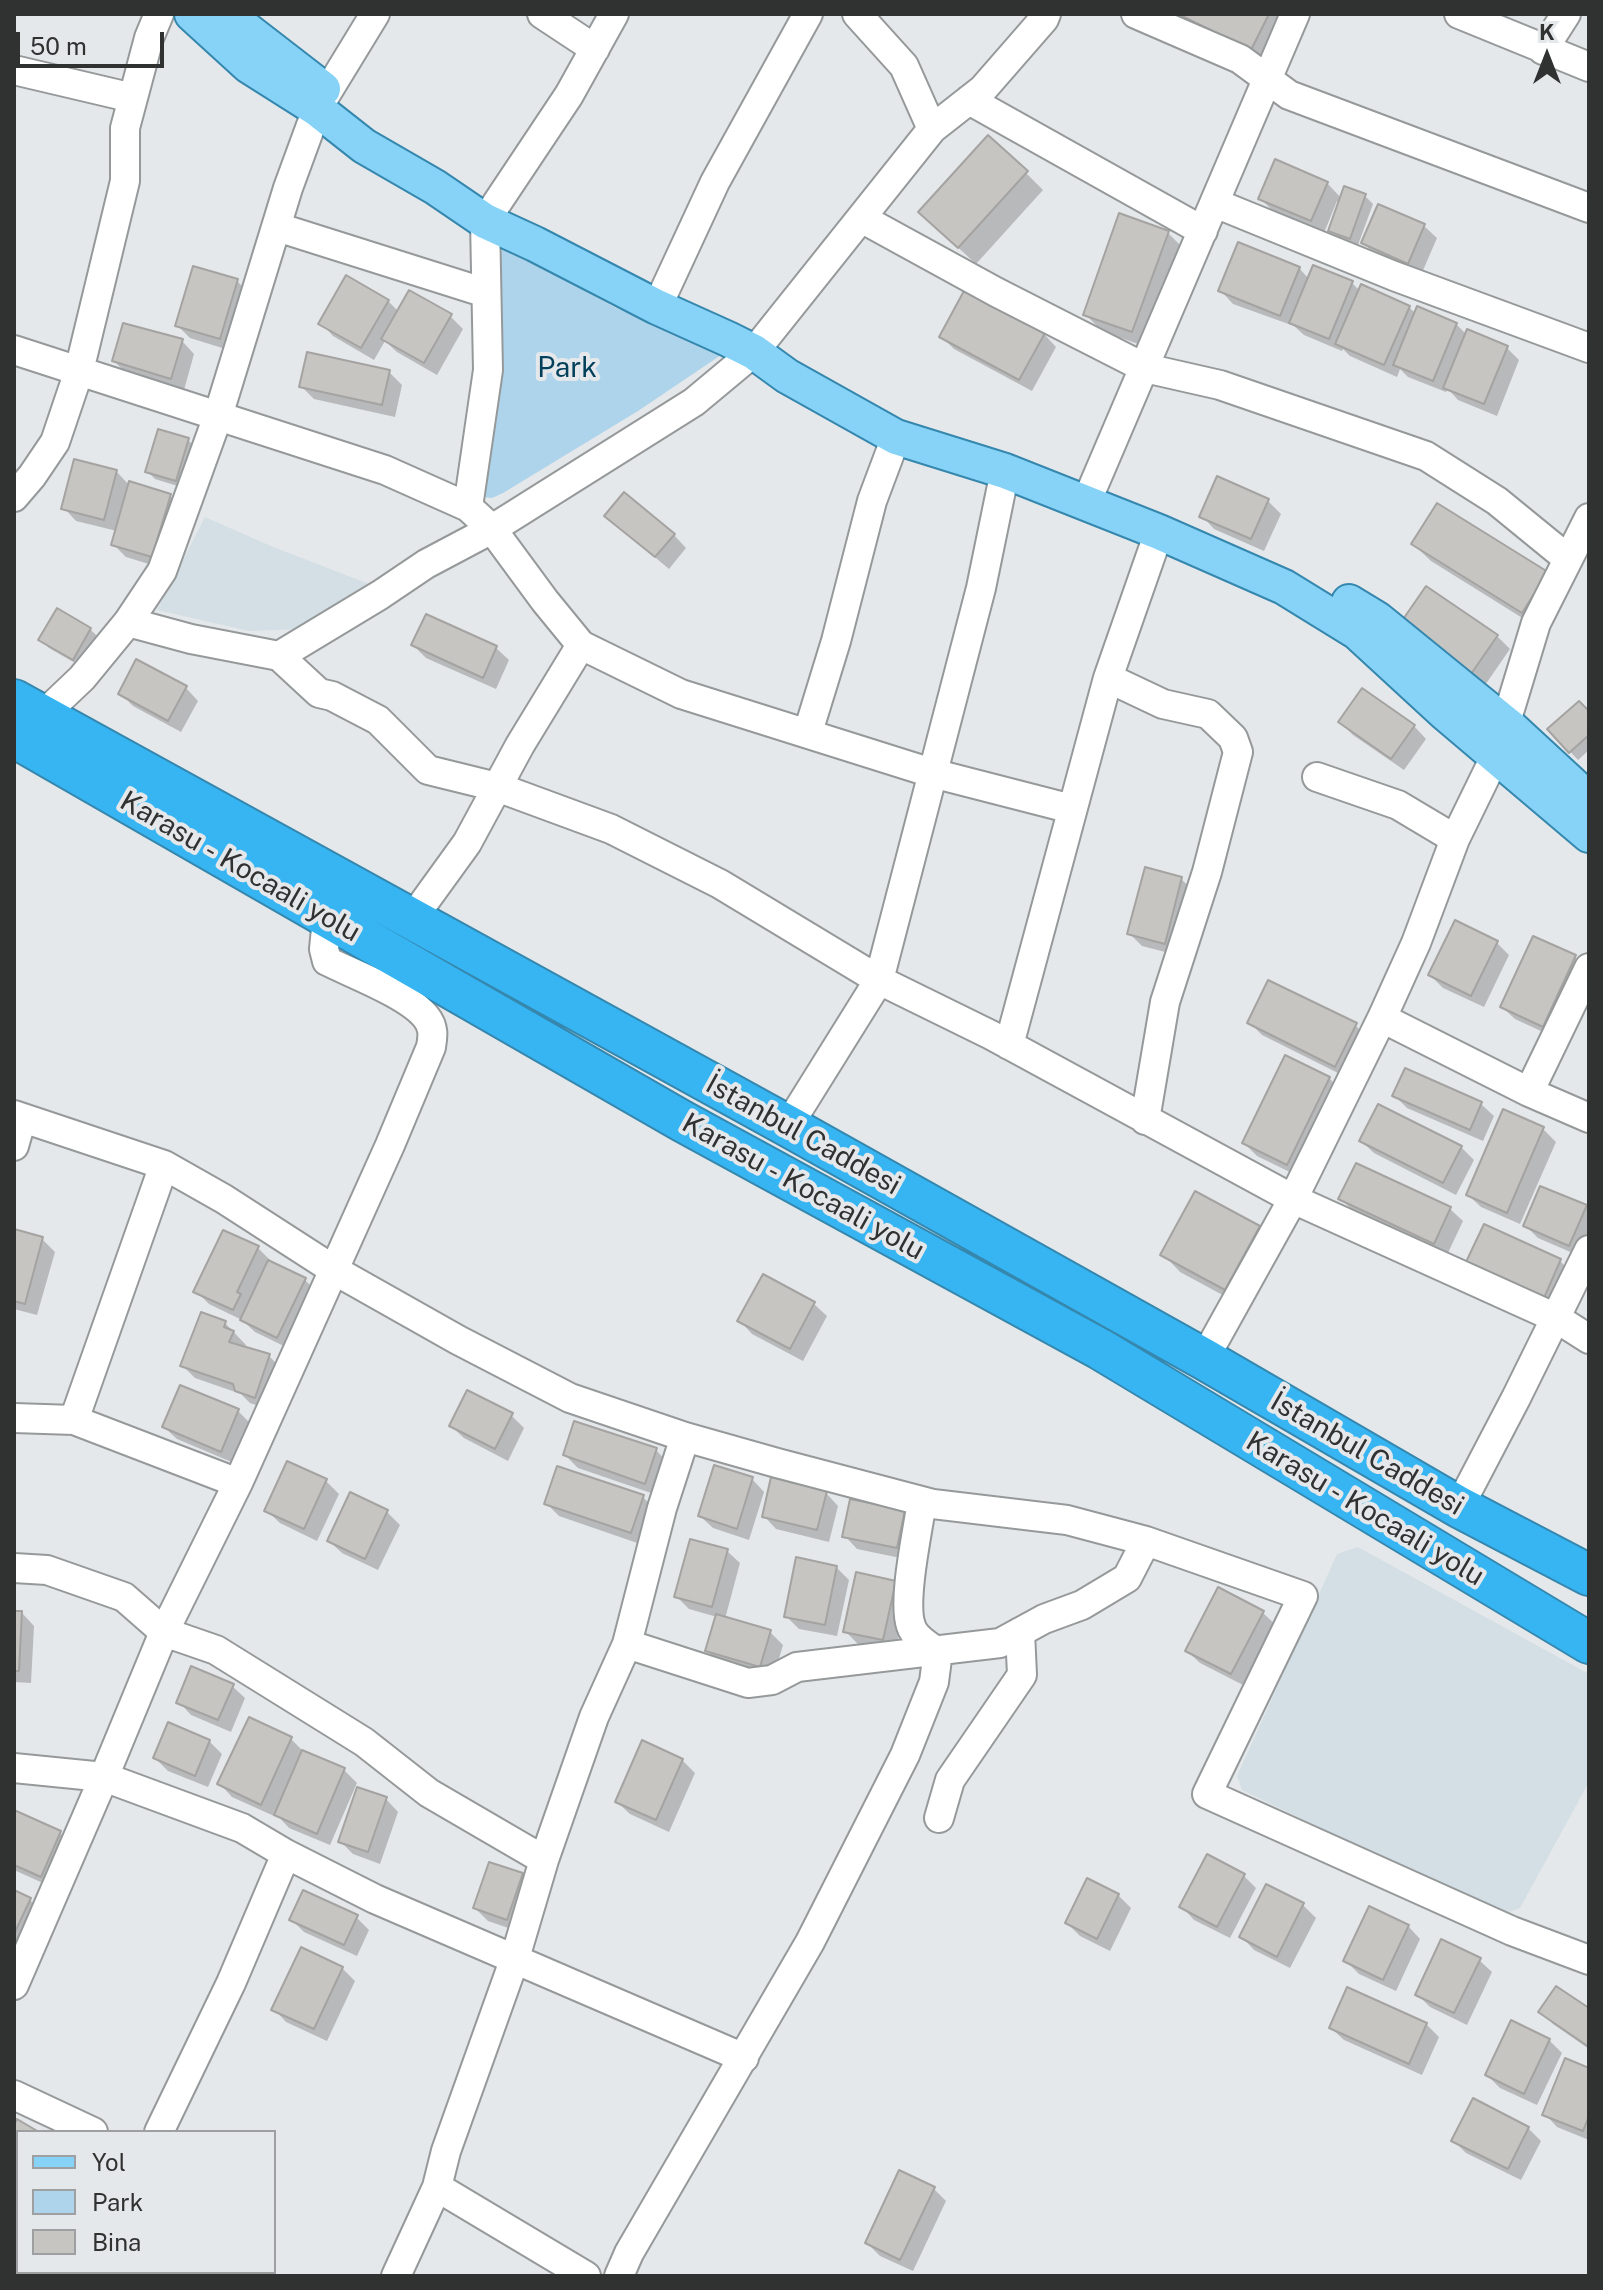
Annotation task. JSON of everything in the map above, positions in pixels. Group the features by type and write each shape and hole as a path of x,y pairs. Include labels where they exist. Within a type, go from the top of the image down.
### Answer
{"highway":[{"name":"Karasu - Kocaali yolu","path":"23,718 327,918 682,1121 1100,1349 1589,1643"},
{"name":"İstanbul Caddesi","path":"23,718 412,919 1204,1359 1459,1507 1589,1575"}],"main road":[{"path":"192,14 249,66 322,101"},
{"path":"226,14 322,101 364,146 435,187 490,214 547,250 661,298 728,339 759,345 904,422 1018,456 1159,532 1284,587 1357,632 1445,713 1501,739 1589,800"},
{"path":"759,345 787,376 896,437 1005,471 1170,513 1294,569 1377,619 1501,739 1589,835"}],"street":[{"path":"14,497 55,442 79,371 125,181 125,128 149,38 159,14"},
{"path":"23,718 82,678 128,622 162,571 218,416 288,188 322,101 375,14"},
{"path":"542,14 595,49"},
{"path":"468,507 488,370 486,293 490,214 569,95 614,14"},
{"path":"661,298 715,182 808,14"},
{"path":"857,14 904,66 932,129"},
{"path":"279,656 426,564 492,529 694,402 759,345 932,129 983,89 1046,14"},
{"path":"1136,14 1240,59 1289,95 1589,208"},
{"path":"1090,494 1295,14"},
{"path":"1459,14 1589,67"},
{"path":"1543,50 1566,14"},
{"path":"14,70 133,98"},
{"path":"969,100 1203,231"},
{"path":"1215,203 1394,276 1589,348"},
{"path":"861,218 1145,368 1220,385 1426,456 1577,556"},
{"path":"277,227 486,293"},
{"path":"14,350 385,470 468,507 492,529 581,645 681,694 932,773 1072,809"},
{"path":"808,732 836,641 872,501 896,437"},
{"path":"788,1126 879,980 981,588 1005,471"},
{"path":"1204,1359 1293,1199 1382,1018 1416,943 1455,839 1501,739 1536,623 1577,556 1589,518"},
{"path":"1009,1045 1108,678 1159,532"},
{"path":"128,622 191,639 279,656 319,693 332,696 378,720 428,770 497,787 611,829 720,884 879,980 1009,1045 1293,1199 1556,1318 1589,1339"},
{"path":"412,919 467,843 520,745 581,645"},
{"path":"1108,678 1163,704 1208,714 1233,738 1238,752 1207,872 1165,1002 1145,1120"},
{"path":"1317,777 1398,805 1455,839"},
{"path":"14,1985 164,1632 238,1483 431,1047 433,1031 426,1016 402,998 327,961 324,949 327,918"},
{"path":"1529,1092 1589,968"},
{"path":"1382,1018 1529,1092 1589,1118"},
{"path":"14,1146 18,1116 164,1165 224,1199 334,1270 458,1340 570,1398 685,1437 933,1504 1067,1520 1146,1541 1303,1596 1207,1794 1512,1931 1589,1960"},
{"path":"74,1420 164,1165"},
{"path":"1459,1507 1589,1250"},
{"path":"14,1418 74,1420 238,1483"},
{"path":"396,2276 437,2187 446,2151 515,1958 544,1860 594,1717 627,1644 662,1508 685,1437"},
{"path":"922,1501 907,1612 912,1630 930,1648 938,1651"},
{"path":"627,1644 748,1683 772,1680 797,1667 1000,1643 1044,1619 1082,1605 1127,1578 1146,1541"},
{"path":"14,1568 47,1570 124,1597 164,1632 216,1650 364,1742 429,1793 544,1860"},
{"path":"939,1818 950,1780 1022,1675 1020,1632"},
{"path":"619,2276 629,2253 810,1942 905,1755 934,1682 938,1651"},
{"path":"14,1768 104,1777 242,1828 375,1899 744,2058"},
{"path":"160,2130 231,1983 286,1854"},
{"path":"14,2095 89,2130"},
{"path":"437,2187 586,2276"}],"shaded area":[{"path":"205,517 369,584 349,603 303,629 249,631 157,610"},
{"path":"1358,1547 1589,1674 1589,1782 1520,1908 1501,1915 1242,1790 1237,1776 1337,1554"}],"green space":[{"name":"Park","path":"494,241 614,307 724,353 638,411 492,498 483,497"}],"building":[{"path":"1269,14 1251,50 1182,16"},
{"path":"988,135 1028,171 958,248 918,212"},
{"path":"1275,159 1328,182 1311,221 1258,199"},
{"path":"1344,186 1366,194 1350,239 1328,231"},
{"path":"1378,204 1425,224 1408,264 1361,243"},
{"path":"1119,213 1169,231 1132,332 1083,315"},
{"path":"1238,242 1300,267 1280,316 1218,291"},
{"path":"1313,265 1353,281 1329,339 1289,323"},
{"path":"193,266 238,279 220,339 175,326"},
{"path":"346,275 389,300 361,348 318,324"},
{"path":"1361,284 1410,306 1384,365 1335,344"},
{"path":"965,289 1045,333 1019,380 939,337"},
{"path":"409,290 452,314 424,363 381,339"},
{"path":"1417,306 1457,323 1433,381 1393,365"},
{"path":"123,323 183,339 171,379 112,361"},
{"path":"1467,329 1508,346 1484,404 1443,388"},
{"path":"307,352 390,370 382,405 299,387"},
{"path":"158,429 189,438 176,481 145,472"},
{"path":"74,459 117,470 104,520 61,509"},
{"path":"1217,476 1269,499 1251,539 1199,517"},
{"path":"129,481 171,494 152,557 111,545"},
{"path":"624,492 675,534 655,557 604,516"},
{"path":"1437,503 1548,572 1522,613 1411,544"},
{"path":"1426,586 1498,635 1469,677 1397,628"},
{"path":"57,608 91,628 73,660 38,640"},
{"path":"426,614 497,646 483,678 411,645"},
{"path":"136,659 187,686 168,721 118,694"},
{"path":"1362,688 1415,725 1391,759 1338,722"},
{"path":"1579,701 1589,711 1589,735 1569,753 1547,729"},
{"path":"1145,867 1182,877 1165,944 1127,934"},
{"path":"1455,920 1498,941 1471,996 1428,975"},
{"path":"1533,936 1576,955 1543,1027 1500,1007"},
{"path":"1268,980 1357,1023 1335,1067 1247,1023"},
{"path":"1285,1055 1330,1077 1287,1165 1242,1143"},
{"path":"1405,1068 1482,1102 1470,1130 1392,1096"},
{"path":"1378,1104 1462,1146 1443,1183 1359,1141"},
{"path":"1503,1109 1544,1127 1507,1213 1466,1195"},
{"path":"1356,1163 1451,1207 1434,1244 1338,1199"},
{"path":"1540,1186 1587,1205 1569,1246 1523,1226"},
{"path":"1195,1191 1260,1226 1225,1290 1160,1255"},
{"path":"1484,1224 1561,1259 1544,1298 1466,1262"},
{"path":"14,1229 43,1237 25,1304 14,1301"},
{"path":"223,1230 259,1246 237,1292 241,1294 233,1310 193,1292"},
{"path":"268,1260 306,1278 277,1338 240,1320"},
{"path":"763,1274 815,1302 790,1349 737,1321"},
{"path":"201,1312 226,1321 224,1327 234,1331 229,1342 270,1354 255,1398 235,1391 233,1384 180,1366"},
{"path":"180,1385 239,1409 221,1452 162,1427"},
{"path":"467,1390 513,1413 495,1449 449,1426"},
{"path":"574,1421 657,1448 645,1484 563,1455"},
{"path":"287,1461 327,1479 304,1529 264,1511"},
{"path":"714,1465 753,1477 737,1529 698,1516"},
{"path":"557,1466 644,1495 631,1533 544,1504"},
{"path":"771,1477 827,1491 817,1530 762,1517"},
{"path":"350,1492 388,1510 365,1559 327,1541"},
{"path":"850,1499 905,1510 897,1548 842,1537"},
{"path":"690,1539 728,1549 712,1607 674,1597"},
{"path":"796,1557 837,1566 825,1625 784,1617"},
{"path":"856,1572 896,1581 883,1640 843,1632"},
{"path":"1218,1587 1264,1611 1231,1674 1185,1651"},
{"path":"14,1611 22,1611 19,1671 14,1671"},
{"path":"716,1614 771,1630 760,1667 705,1651"},
{"path":"191,1666 234,1684 218,1720 176,1703"},
{"path":"249,1717 292,1737 261,1805 217,1784"},
{"path":"168,1722 210,1740 195,1776 153,1758"},
{"path":"642,1740 683,1759 656,1820 615,1802"},
{"path":"302,1750 345,1768 317,1834 274,1815"},
{"path":"357,1787 387,1797 368,1852 338,1842"},
{"path":"14,1810 61,1831 41,1877 14,1865"},
{"path":"1207,1854 1245,1874 1217,1927 1179,1907"},
{"path":"489,1862 523,1873 507,1920 473,1908"},
{"path":"1087,1878 1119,1894 1097,1939 1065,1923"},
{"path":"1266,1884 1304,1903 1277,1957 1239,1937"},
{"path":"14,1890 31,1898 14,1934"},
{"path":"303,1890 358,1915 344,1945 289,1920"},
{"path":"1369,1906 1409,1925 1383,1980 1343,1961"},
{"path":"1441,1939 1481,1958 1454,2013 1415,1995"},
{"path":"301,1947 343,1967 314,2029 271,2010"},
{"path":"1556,1986 1589,2008 1589,2047 1538,2012"},
{"path":"1347,1987 1427,2023 1409,2064 1329,2028"},
{"path":"1511,2020 1550,2039 1524,2094 1485,2075"},
{"path":"1565,2058 1589,2068 1589,2116 1583,2131 1542,2115"},
{"path":"1473,2098 1529,2127 1508,2169 1451,2141"},
{"path":"17,2119 36,2130 16,2130 16,2166 14,2164 14,2125"},
{"path":"899,2170 935,2187 900,2260 865,2243"},
{"path":"14,2183 16,2231 14,2230"},
{"path":"121,2274 173,2274 172,2276"}]}
